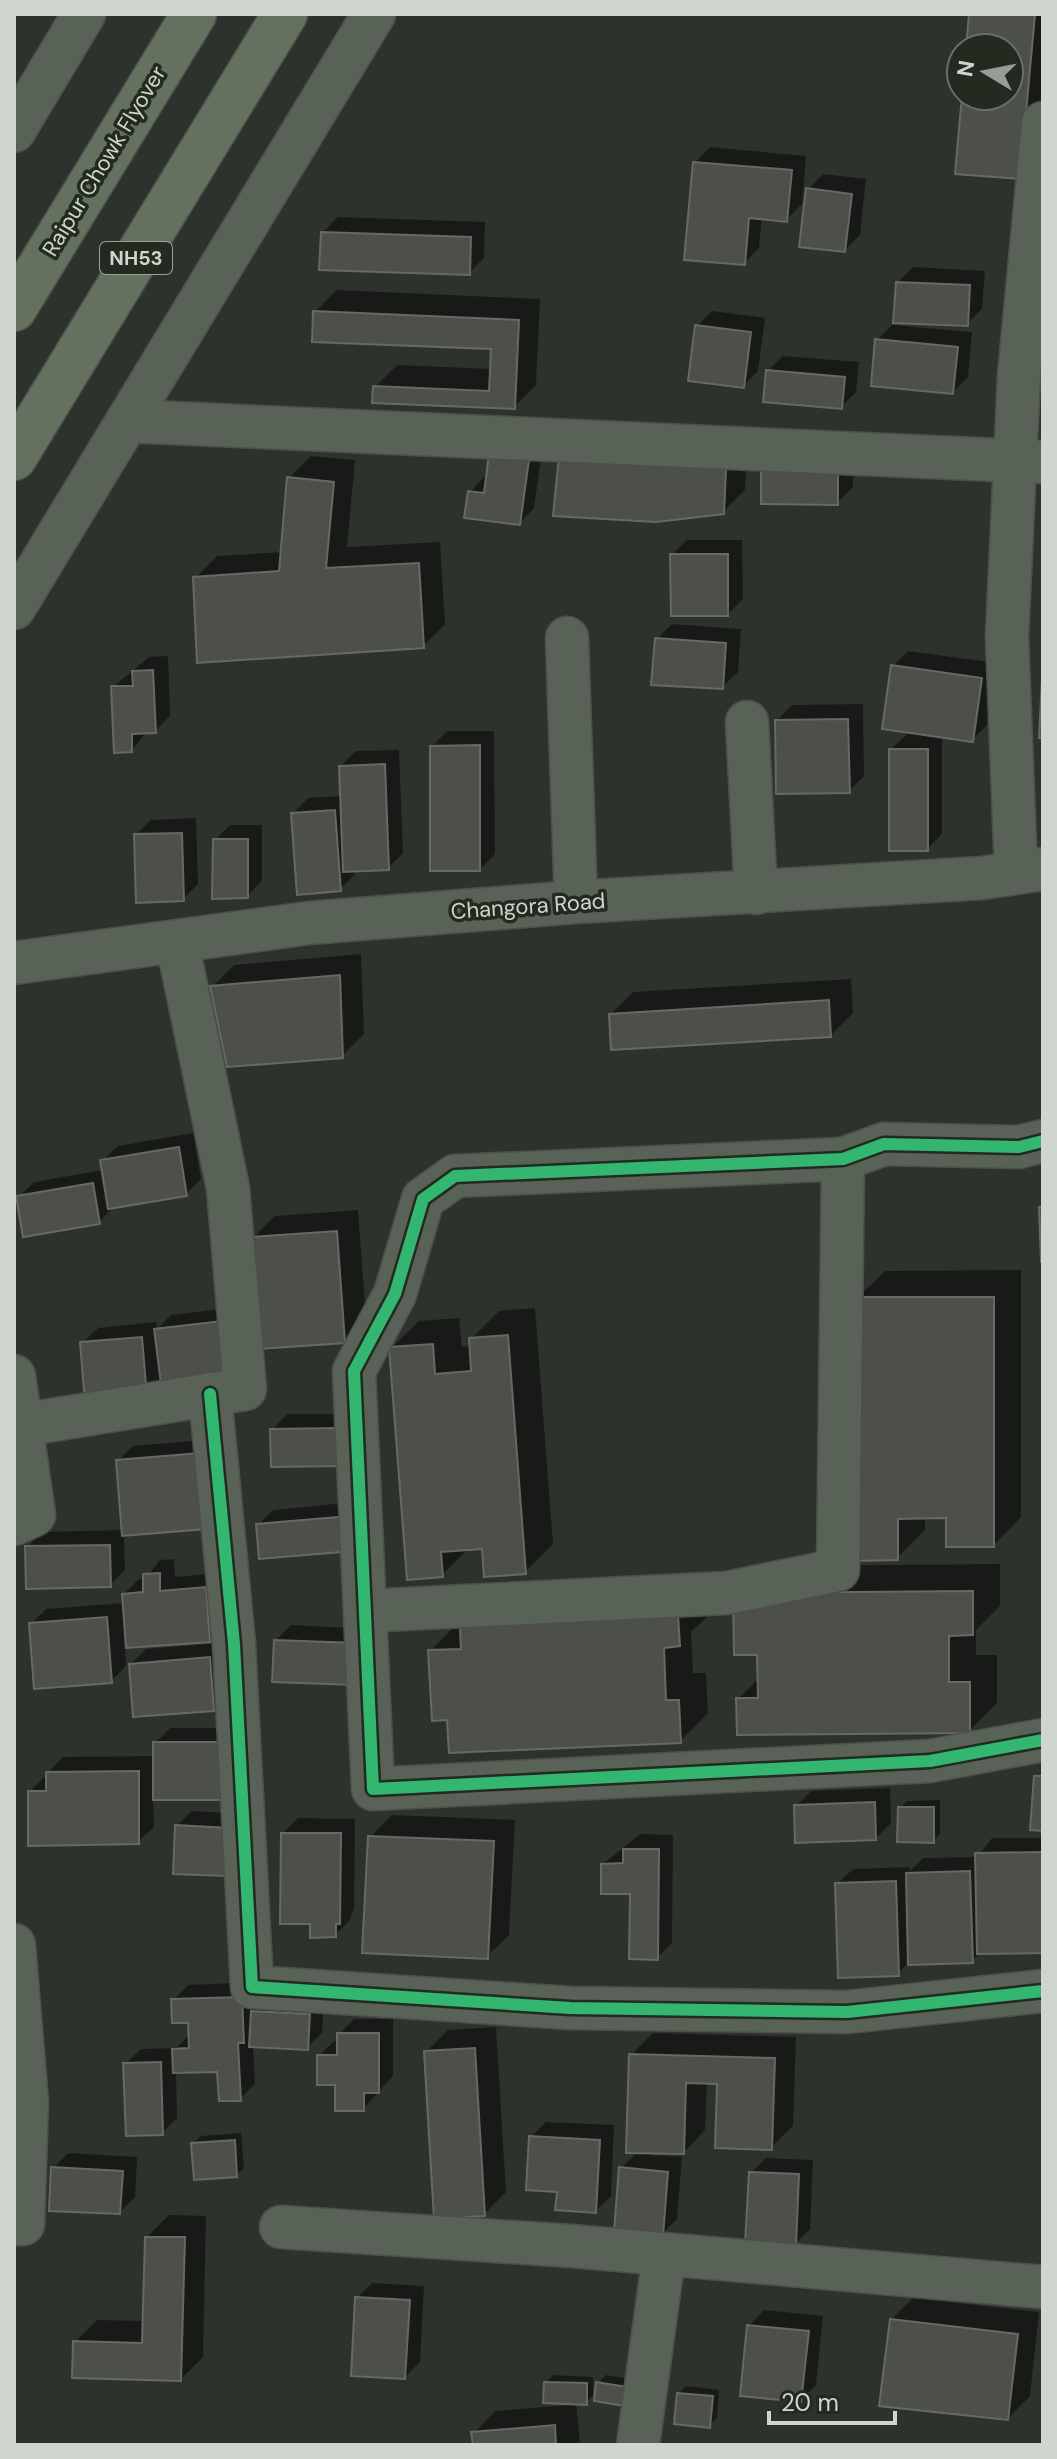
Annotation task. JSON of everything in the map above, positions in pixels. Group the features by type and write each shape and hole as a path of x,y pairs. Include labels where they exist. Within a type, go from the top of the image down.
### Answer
{"highway":[{"name":"Raipur Chowk Flyover","path":"14,309 194,14"},
{"name":"NH53","path":"14,458 285,14"}],"street":[{"path":"14,131 84,14"},
{"path":"14,608 374,14"},
{"path":"1030,871 1007,637 1029,462 1043,123"},
{"path":"127,421 1029,462"},
{"path":"567,638 576,902"},
{"path":"747,722 756,893"},
{"name":"Changora Road","path":"14,963 309,923 1030,871"},
{"path":"21,1425 245,1389 228,1188 177,942"},
{"path":"1043,1141 1019,1147 884,1144 843,1159 455,1176 423,1199 395,1294 354,1371 373,1789 930,1761 1043,1740"},
{"path":"365,1611 727,1593 838,1570 843,1159"},
{"path":"14,1376 34,1515 14,1524"},
{"path":"210,1394 234,1644 252,1987 570,2008 847,2012 1043,1991"},
{"path":"14,1945 27,2102 23,2224 14,2224"},
{"path":"281,2227 1043,2287"},
{"path":"638,2445 664,2255"}],"building":[{"path":"969,14 1035,14 1020,179 955,174 961,112 1025,112 1025,32 967,32"},
{"path":"693,162 792,170 787,222 749,218 745,265 684,260"},
{"path":"806,188 852,194 845,252 799,247"},
{"path":"321,232 471,237 470,275 319,270"},
{"path":"896,282 970,285 968,326 893,323"},
{"path":"313,311 519,320 515,409 372,403 373,386 489,391 491,349 312,342"},
{"path":"695,325 751,332 744,388 688,381"},
{"path":"875,339 958,347 953,394 871,386"},
{"path":"766,370 845,377 842,409 763,402"},
{"path":"489,454 529,460 520,525 464,518 468,491 484,493"},
{"path":"559,456 726,469 724,514 656,522 553,516"},
{"path":"761,468 838,468 838,505 761,504"},
{"path":"287,477 334,482 326,568 419,563 424,648 197,663 193,577 279,571"},
{"path":"670,554 728,554 728,616 671,616"},
{"path":"655,638 726,643 723,689 651,685"},
{"path":"1043,658 1043,738 1039,738"},
{"path":"891,665 982,678 973,742 882,729"},
{"path":"153,670 156,733 132,734 132,752 114,753 111,686 133,686 132,671"},
{"path":"848,719 850,793 776,794 775,720"},
{"path":"480,745 480,871 430,871 430,746"},
{"path":"889,749 928,749 928,851 889,851"},
{"path":"385,764 389,870 343,872 339,766"},
{"path":"335,810 341,891 297,895 291,813"},
{"path":"182,833 184,901 136,903 134,834"},
{"path":"213,839 248,839 248,898 212,899"},
{"path":"340,975 343,1058 227,1067 210,986"},
{"path":"829,1000 831,1037 611,1050 609,1014"},
{"path":"179,1147 187,1196 108,1209 100,1160"},
{"path":"93,1183 100,1224 23,1237 16,1196"},
{"path":"1039,1207 1043,1207 1043,1262 1041,1262"},
{"path":"337,1231 345,1343 259,1349 251,1237"},
{"path":"855,1297 994,1297 994,1547 946,1547 946,1518 898,1519 898,1560 855,1561"},
{"path":"231,1320 239,1382 162,1392 154,1329"},
{"path":"508,1335 526,1574 484,1577 482,1549 441,1552 443,1577 407,1580 389,1347 433,1344 435,1374 471,1371 469,1338"},
{"path":"142,1337 147,1398 85,1403 80,1342"},
{"path":"342,1428 343,1466 271,1467 270,1429"},
{"path":"200,1453 206,1529 122,1536 116,1460"},
{"path":"350,1516 353,1551 259,1559 256,1524"},
{"path":"110,1545 111,1587 26,1589 25,1546"},
{"path":"160,1573 160,1591 206,1587 210,1642 126,1648 122,1594 143,1592 143,1574"},
{"path":"973,1591 973,1635 949,1636 949,1682 970,1682 970,1733 737,1735 736,1698 758,1698 757,1655 734,1655 733,1593"},
{"path":"677,1599 680,1646 664,1648 666,1700 679,1700 681,1743 449,1753 447,1720 432,1721 428,1650 461,1649 459,1609"},
{"path":"107,1617 112,1683 34,1689 29,1623"},
{"path":"274,1640 357,1643 355,1685 272,1682"},
{"path":"210,1657 214,1711 133,1717 129,1664"},
{"path":"153,1742 229,1742 230,1800 153,1800"},
{"path":"139,1771 139,1844 28,1846 28,1791 46,1791 46,1772"},
{"path":"1034,1776 1043,1776 1043,1831 1030,1830"},
{"path":"875,1802 876,1840 795,1843 794,1805"},
{"path":"898,1807 934,1807 934,1843 897,1842"},
{"path":"175,1825 229,1828 227,1876 173,1874"},
{"path":"281,1833 341,1833 340,1924 336,1924 336,1937 310,1938 310,1924 280,1924"},
{"path":"368,1836 494,1841 488,1959 362,1953"},
{"path":"623,1849 659,1849 658,1960 629,1959 630,1894 601,1894 601,1864 623,1863"},
{"path":"1043,1852 1043,1953 977,1954 975,1853"},
{"path":"970,1871 973,1963 908,1965 906,1873"},
{"path":"896,1881 899,1976 838,1978 835,1883"},
{"path":"242,1997 244,2043 238,2043 241,2101 219,2101 217,2072 173,2073 172,2049 189,2048 188,2023 172,2023 171,1999"},
{"path":"251,2011 310,2014 308,2050 249,2047"},
{"path":"337,2033 379,2033 379,2093 364,2093 364,2111 335,2111 335,2085 317,2085 317,2055 337,2055"},
{"path":"475,2048 485,2216 434,2219 424,2051"},
{"path":"629,2054 775,2058 772,2150 715,2148 717,2084 686,2083 684,2154 626,2153"},
{"path":"161,2062 163,2135 126,2136 123,2063"},
{"path":"529,2136 600,2140 596,2213 555,2210 557,2192 526,2190"},
{"path":"235,2140 237,2177 194,2180 191,2143"},
{"path":"51,2167 123,2171 120,2214 49,2211"},
{"path":"619,2167 668,2172 663,2236 614,2232"},
{"path":"749,2172 799,2174 796,2246 745,2244"},
{"path":"145,2237 185,2237 181,2381 72,2378 73,2341 142,2343"},
{"path":"355,2297 410,2300 405,2379 351,2376"},
{"path":"890,2319 1018,2334 1008,2420 879,2406"},
{"path":"747,2325 809,2331 801,2402 740,2396"},
{"path":"544,2382 587,2383 587,2405 543,2403"},
{"path":"596,2382 634,2388 631,2407 594,2401"},
{"path":"677,2393 713,2396 710,2428 674,2424"},
{"path":"555,2425 556,2445 473,2445 471,2432"}],"cycle path":[{"path":"1043,1141 1019,1147 884,1144 843,1159 455,1176 423,1199 395,1294 354,1371 373,1789 930,1761 1043,1740"},
{"path":"210,1394 234,1644 252,1987 570,2008 847,2012 1043,1991"}]}
